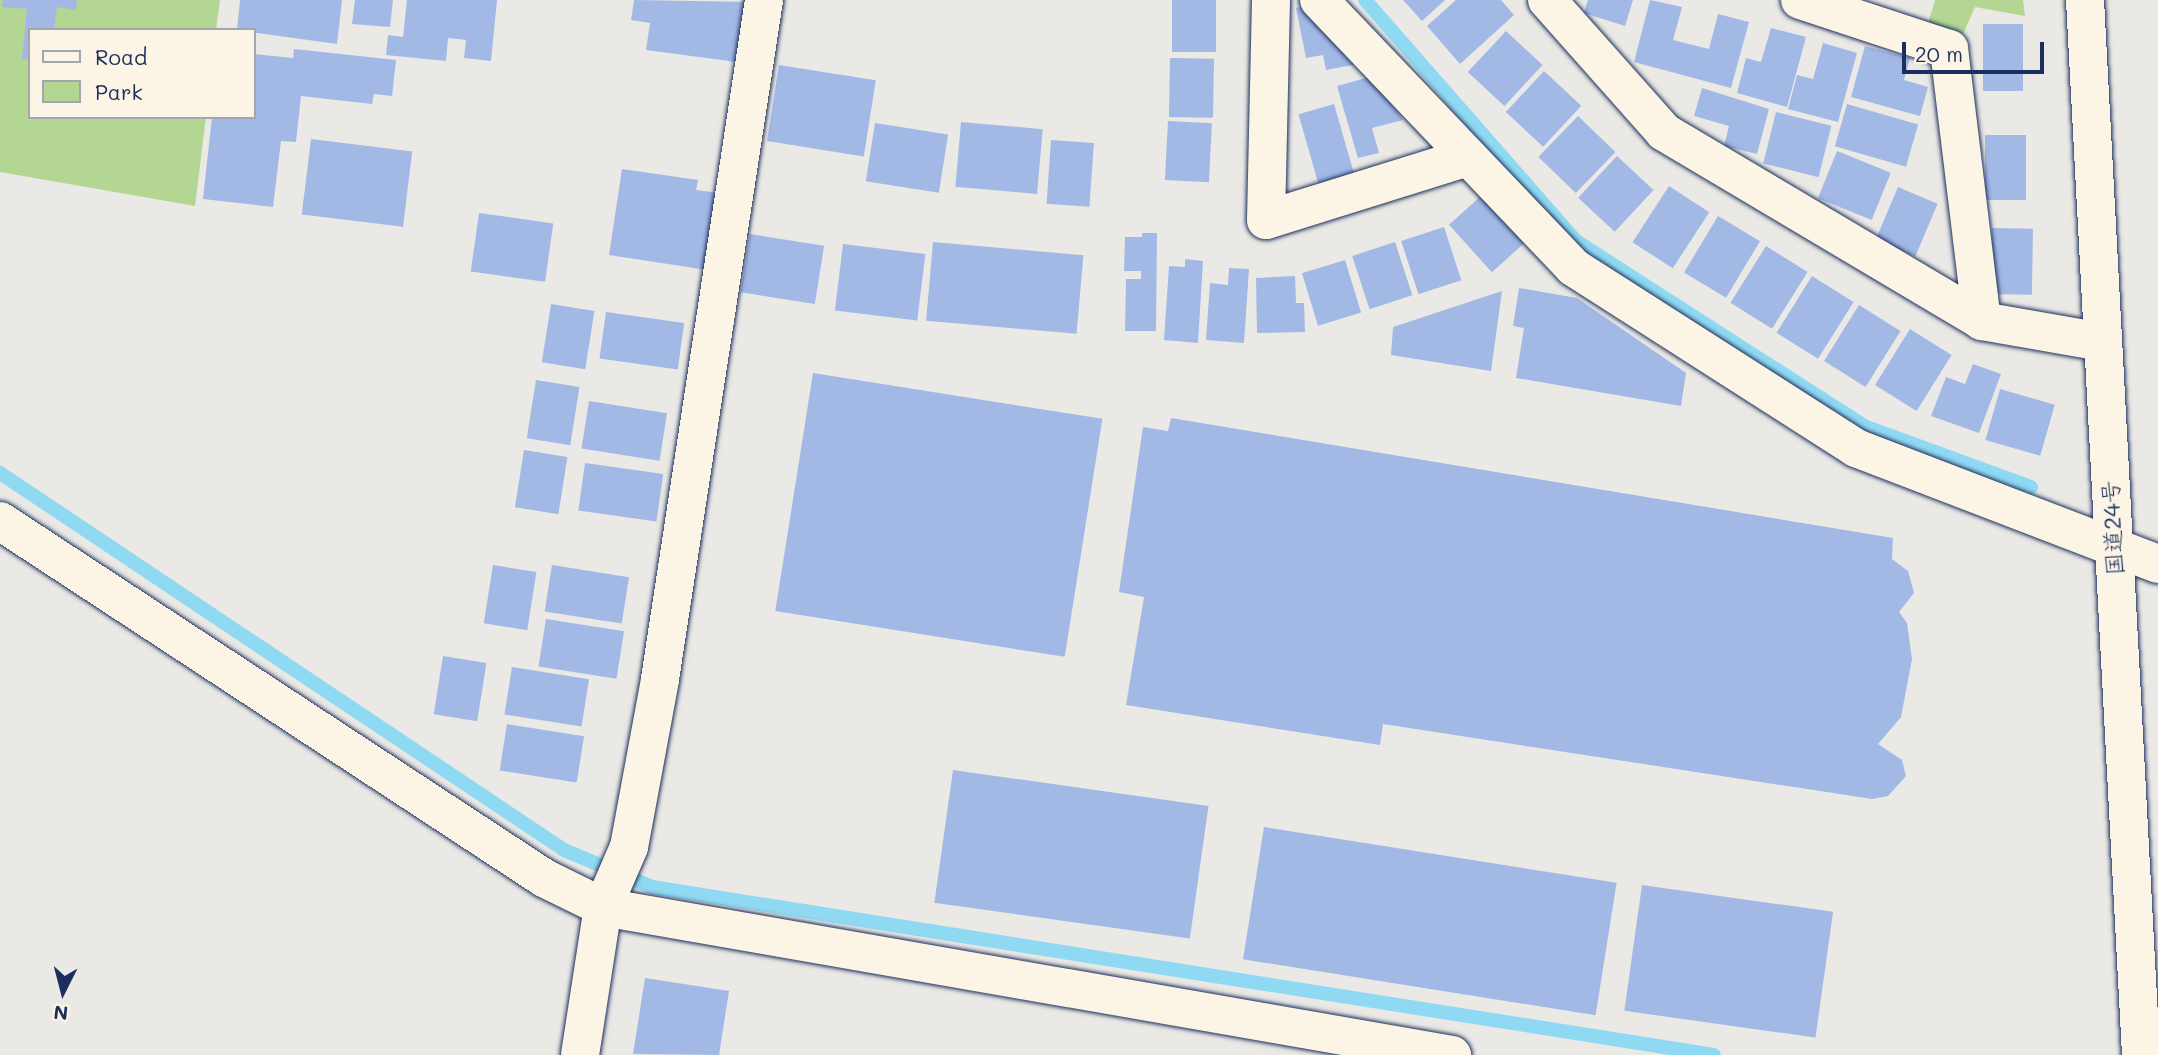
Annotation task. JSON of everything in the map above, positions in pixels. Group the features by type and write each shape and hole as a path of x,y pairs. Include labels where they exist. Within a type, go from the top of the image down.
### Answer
{"main road":[{"path":"580,1055 603,907 629,847 660,679 764,0"},
{"path":"1271,0 1266,220 1468,157"},
{"path":"1319,0 1573,267 1856,448 2158,564"},
{"path":"1547,0 1664,132 1982,321 2102,342"},
{"path":"1800,0 1949,49 1982,321"},
{"name":"国道24号","path":"2085,0 2141,1055"},
{"path":"0,521 544,878 603,907 1452,1055"}],"green space":[{"path":"0,0 220,0 216,28 28,28 28,119 206,119 195,206 0,172"},
{"path":"1935,0 2023,0 2025,16 1975,7 1963,34 1928,24"}],"building":[{"path":"3,0 77,0 76,10 57,7 54,28 28,28 28,60 22,59 27,9 2,7"},
{"path":"240,0 342,0 337,44 256,33 256,28 237,28"},
{"path":"355,0 393,0 390,27 352,24"},
{"path":"407,0 497,0 491,61 464,58 466,40 448,38 446,61 386,55 388,35 403,37"},
{"path":"634,0 752,2 744,63 646,50 650,23 631,20"},
{"path":"1172,0 1216,0 1216,52 1172,52"},
{"path":"1403,0 1445,0 1422,21"},
{"path":"1456,0 1501,0 1514,15 1460,64 1427,26"},
{"path":"1588,0 1633,0 1625,26 1584,13"},
{"path":"1650,0 1682,7 1673,40 1709,49 1718,14 1749,22 1731,88 1634,62"},
{"path":"1313,5 1358,64 1326,70 1323,55 1306,58 1296,8"},
{"path":"1983,24 2023,24 2023,91 1983,91"},
{"path":"1771,28 1806,37 1787,107 1737,93 1746,58 1761,62"},
{"path":"1506,31 1543,65 1504,106 1468,72"},
{"path":"1823,43 1857,53 1838,122 1788,109 1797,75 1813,79"},
{"path":"1865,46 1910,58 1904,80 1928,87 1920,116 1851,97"},
{"path":"294,49 396,60 392,96 374,94 372,104 301,96 296,142 281,141 273,207 203,199 212,119 256,119 256,54 293,58"},
{"path":"1170,58 1214,59 1213,118 1169,117"},
{"path":"779,65 876,80 864,156 767,141"},
{"path":"1544,71 1581,106 1543,147 1506,112"},
{"path":"1373,76 1403,120 1372,128 1379,153 1358,158 1337,86"},
{"path":"1702,88 1769,109 1757,154 1724,146 1729,126 1694,116"},
{"path":"1334,104 1355,176 1319,186 1298,114"},
{"path":"1847,104 1918,124 1906,167 1835,146"},
{"path":"1776,112 1831,126 1818,177 1763,163"},
{"path":"1578,116 1615,152 1576,193 1538,157"},
{"path":"1168,121 1212,123 1209,182 1165,180"},
{"path":"961,122 1043,129 1037,194 955,187"},
{"path":"875,123 948,135 939,193 866,181"},
{"path":"1985,135 2026,135 2026,200 1985,200"},
{"path":"311,139 412,151 403,227 302,214"},
{"path":"1051,140 1094,143 1089,207 1047,204"},
{"path":"1837,151 1891,173 1872,220 1818,198"},
{"path":"1617,156 1654,190 1615,232 1578,198"},
{"path":"622,169 698,180 696,190 719,193 707,270 609,255"},
{"path":"1669,186 1709,212 1673,268 1633,242"},
{"path":"1898,187 1938,204 1915,256 1876,239"},
{"path":"1481,196 1524,244 1492,272 1449,225"},
{"path":"479,213 553,223 545,282 471,271"},
{"path":"1718,216 1760,241 1726,298 1684,273"},
{"path":"1444,227 1461,280 1419,294 1401,241"},
{"path":"1992,228 2033,229 2032,295 1991,294"},
{"path":"1142,233 1157,233 1156,331 1125,331 1126,279 1141,279 1141,271 1124,271 1125,237 1142,237"},
{"path":"750,234 824,246 815,304 741,292"},
{"path":"933,242 1083,255 1077,334 926,321"},
{"path":"1395,242 1412,295 1370,309 1352,256"},
{"path":"843,244 925,254 917,321 835,311"},
{"path":"1766,246 1808,272 1772,329 1730,303"},
{"path":"1185,259 1203,261 1198,343 1164,340 1169,266 1185,267"},
{"path":"1345,260 1361,313 1318,326 1302,273"},
{"path":"1229,268 1249,269 1244,343 1206,340 1210,283 1228,285"},
{"path":"1295,276 1296,303 1304,303 1305,332 1257,333 1256,278"},
{"path":"1812,276 1854,302 1818,359 1776,333"},
{"path":"1519,288 1577,298 1686,373 1681,406 1516,378 1524,328 1513,326"},
{"path":"1502,291 1491,371 1391,355 1393,327"},
{"path":"551,304 594,311 585,369 542,362"},
{"path":"1859,305 1901,331 1866,387 1824,361"},
{"path":"606,312 684,323 678,370 599,359"},
{"path":"1910,329 1952,355 1917,411 1875,385"},
{"path":"1973,364 2001,374 1979,433 1931,416 1946,377 1965,384"},
{"path":"813,373 1102,419 1065,657 775,611"},
{"path":"536,380 579,387 570,445 527,438"},
{"path":"2000,389 2055,405 2040,456 1985,440"},
{"path":"589,401 667,413 660,461 581,448"},
{"path":"1171,418 1893,538 1892,559 1908,571 1914,593 1899,612 1907,623 1912,659 1901,717 1878,744 1902,760 1906,776 1888,796 1872,799 1383,724 1380,745 1126,705 1144,597 1119,592 1143,427 1168,431"},
{"path":"524,450 567,457 558,514 515,507"},
{"path":"585,463 663,474 657,522 578,511"},
{"path":"493,565 536,572 527,630 484,623"},
{"path":"552,565 629,577 622,624 545,611"},
{"path":"546,619 624,631 617,679 538,666"},
{"path":"443,656 486,663 477,721 434,714"},
{"path":"512,667 589,679 582,727 504,714"},
{"path":"507,724 584,736 577,783 500,770"},
{"path":"953,770 1208,806 1190,939 934,903"},
{"path":"1264,827 1617,883 1596,1015 1243,959"},
{"path":"1642,885 1833,912 1815,1038 1624,1011"},
{"path":"645,978 729,991 719,1055 633,1054"}],"waterway":[{"path":"1365,0 1576,241 1864,426 2031,487"},
{"path":"0,473 564,850 652,887 1714,1055"}]}
